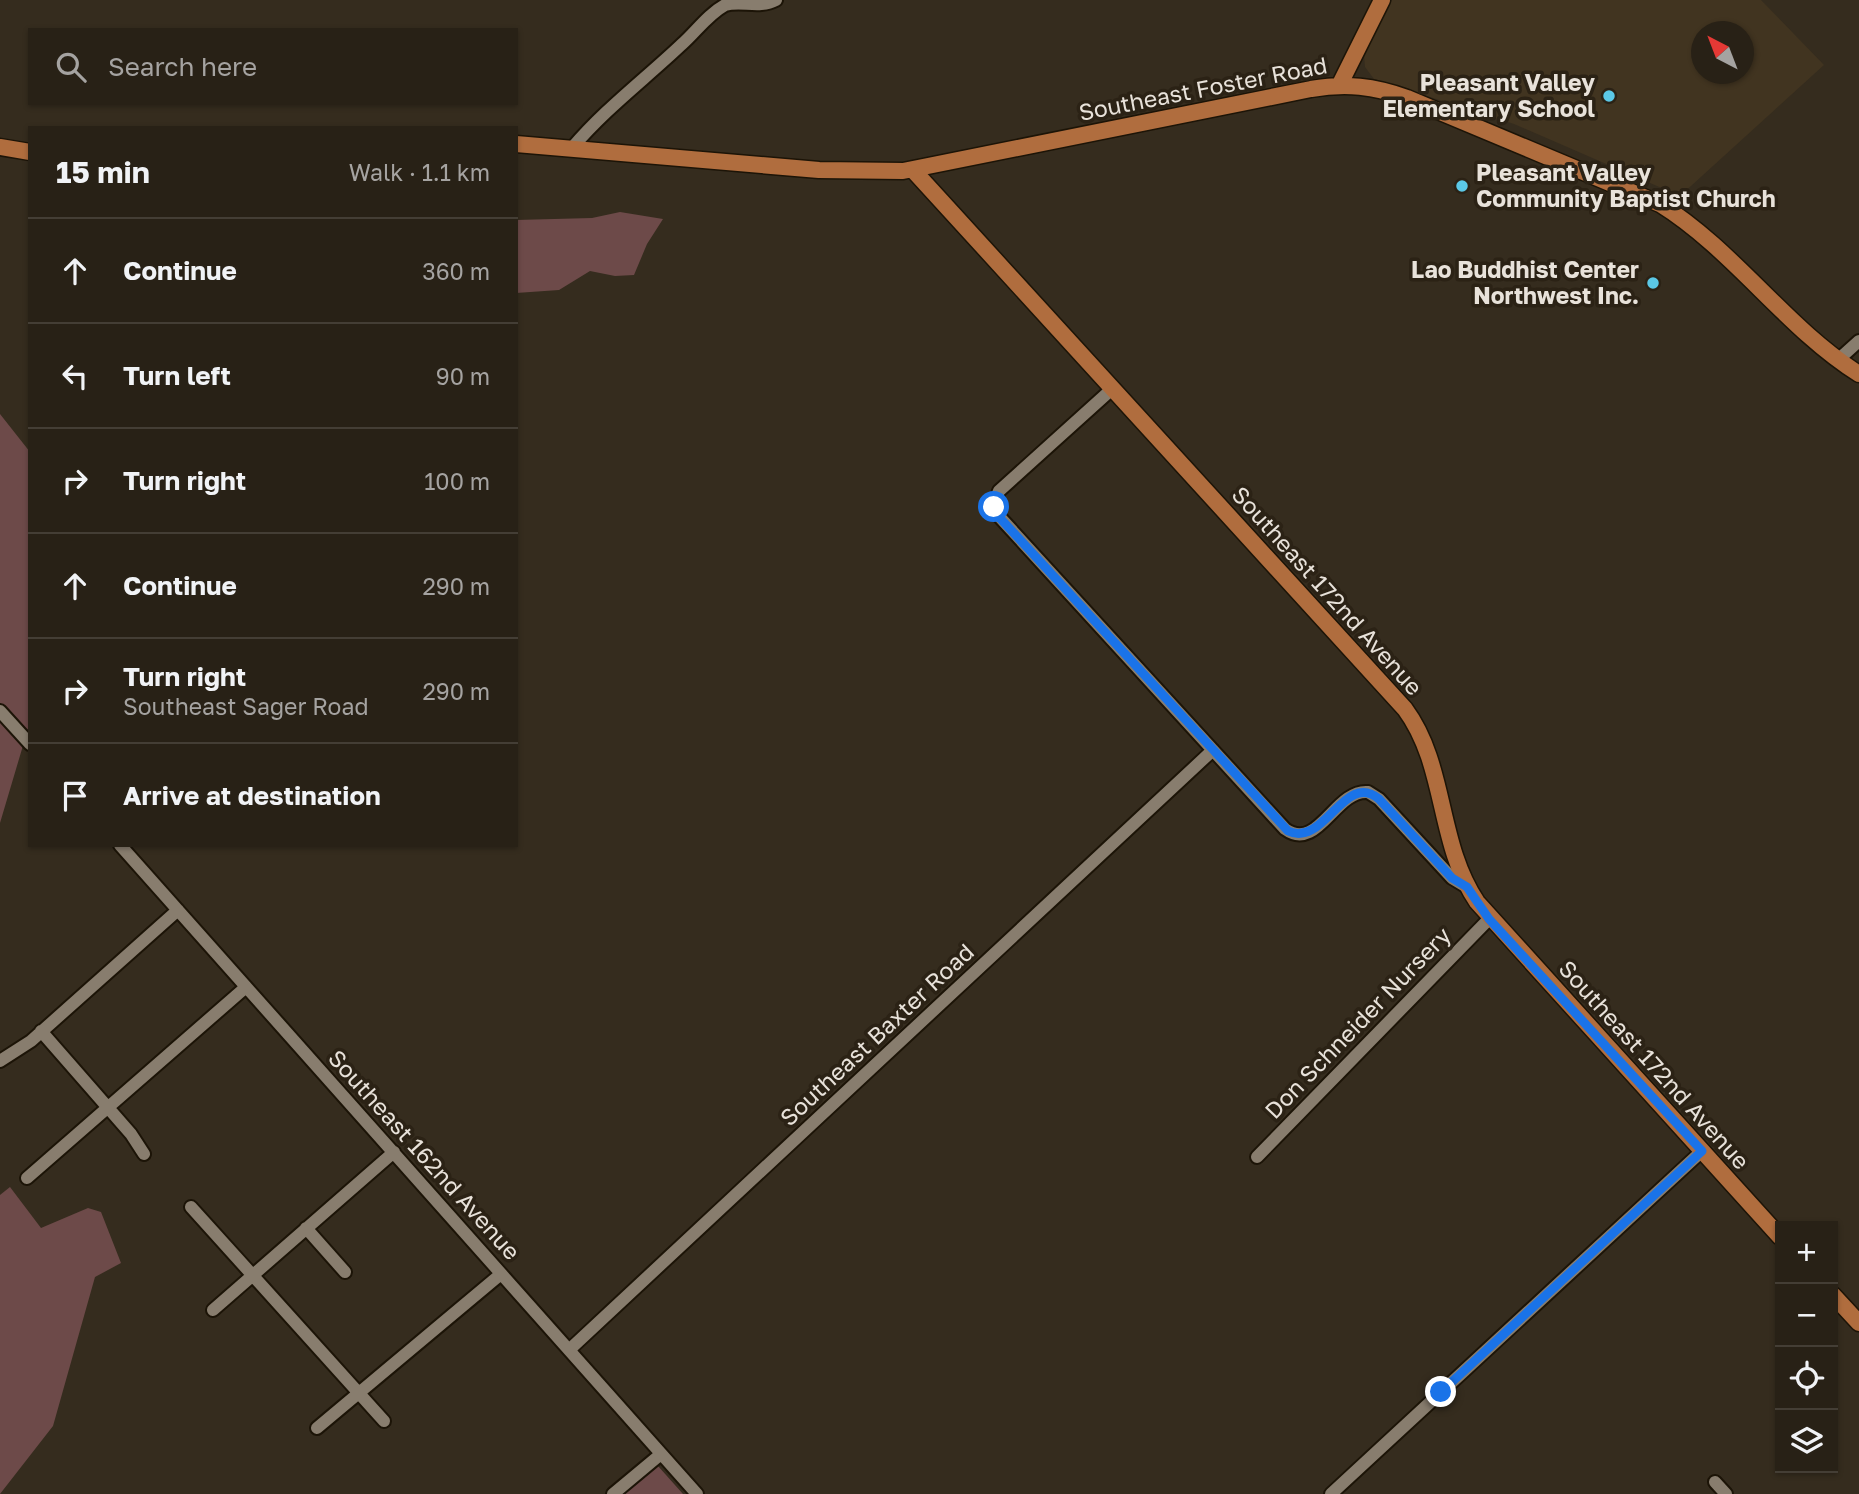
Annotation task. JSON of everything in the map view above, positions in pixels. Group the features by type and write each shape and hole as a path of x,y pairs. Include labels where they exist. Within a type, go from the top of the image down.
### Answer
{"main road":[{"path":"1340,84 1382,0"},
{"name":"Southeast Foster Road","path":"518,144 862,173 913,170 1340,84 1395,93 1660,204 1695,229 1859,374"},
{"path":"0,147 28,152"},
{"name":"Southeast 172nd Avenue","path":"913,170 1410,716 1427,753 1451,850 1467,887 1489,919 1775,1231"},
{"path":"1838,1300 1859,1323"}],"street":[{"path":"572,148 600,116 683,44 714,12 731,2 765,4 776,0"},
{"path":"1839,359 1859,341"},
{"path":"1112,388 1001,489 994,504 999,517 1281,826 1295,834 1311,832 1354,794 1372,794 1452,878 1467,887"},
{"path":"0,711 28,742"},
{"name":"Southeast Baxter Road","path":"569,1350 1213,750"},
{"name":"Southeast 162nd Avenue","path":"122,847 697,1494"},
{"path":"0,1061 41,1031 178,911"},
{"name":"Don Schneider Nursery","path":"1257,1157 1489,919"},
{"path":"27,1178 246,987"},
{"path":"41,1031 109,1108 144,1154"},
{"path":"1331,1494 1702,1151"},
{"path":"213,1310 394,1152"},
{"path":"191,1207 384,1421"},
{"path":"306,1228 345,1272"},
{"path":"317,1428 501,1274"},
{"path":"613,1494 661,1454"},
{"path":"1715,1482 1726,1494"}],"shaded area":[{"name":"Pleasant Valley Elementary School","path":"1392,0 1761,0 1824,65 1680,196 1514,124 1374,79 1365,67 1364,55"},
{"path":"620,212 663,219 647,244 634,275 615,276 590,271 559,290 518,293 518,220 592,218"},
{"path":"0,414 28,449 28,729 0,823"},
{"path":"10,1187 41,1228 88,1208 101,1212 121,1263 95,1277 53,1426 0,1494 0,1195"},
{"path":"658,1466 683,1494 624,1494"}],"place":[{"name":"Pleasant Valley Elementary School","path":"1609,96"},
{"name":"Pleasant Valley Community Baptist Church","path":"1462,186"},
{"name":"Lao Buddhist Center Northwest Inc.","path":"1653,283"}],"route":[{"path":"994,507 999,517 1281,826 1291,833 1308,833 1354,794 1368,792 1376,796 1433,859 1452,878 1467,887 1489,919 1702,1151 1441,1392"}]}
